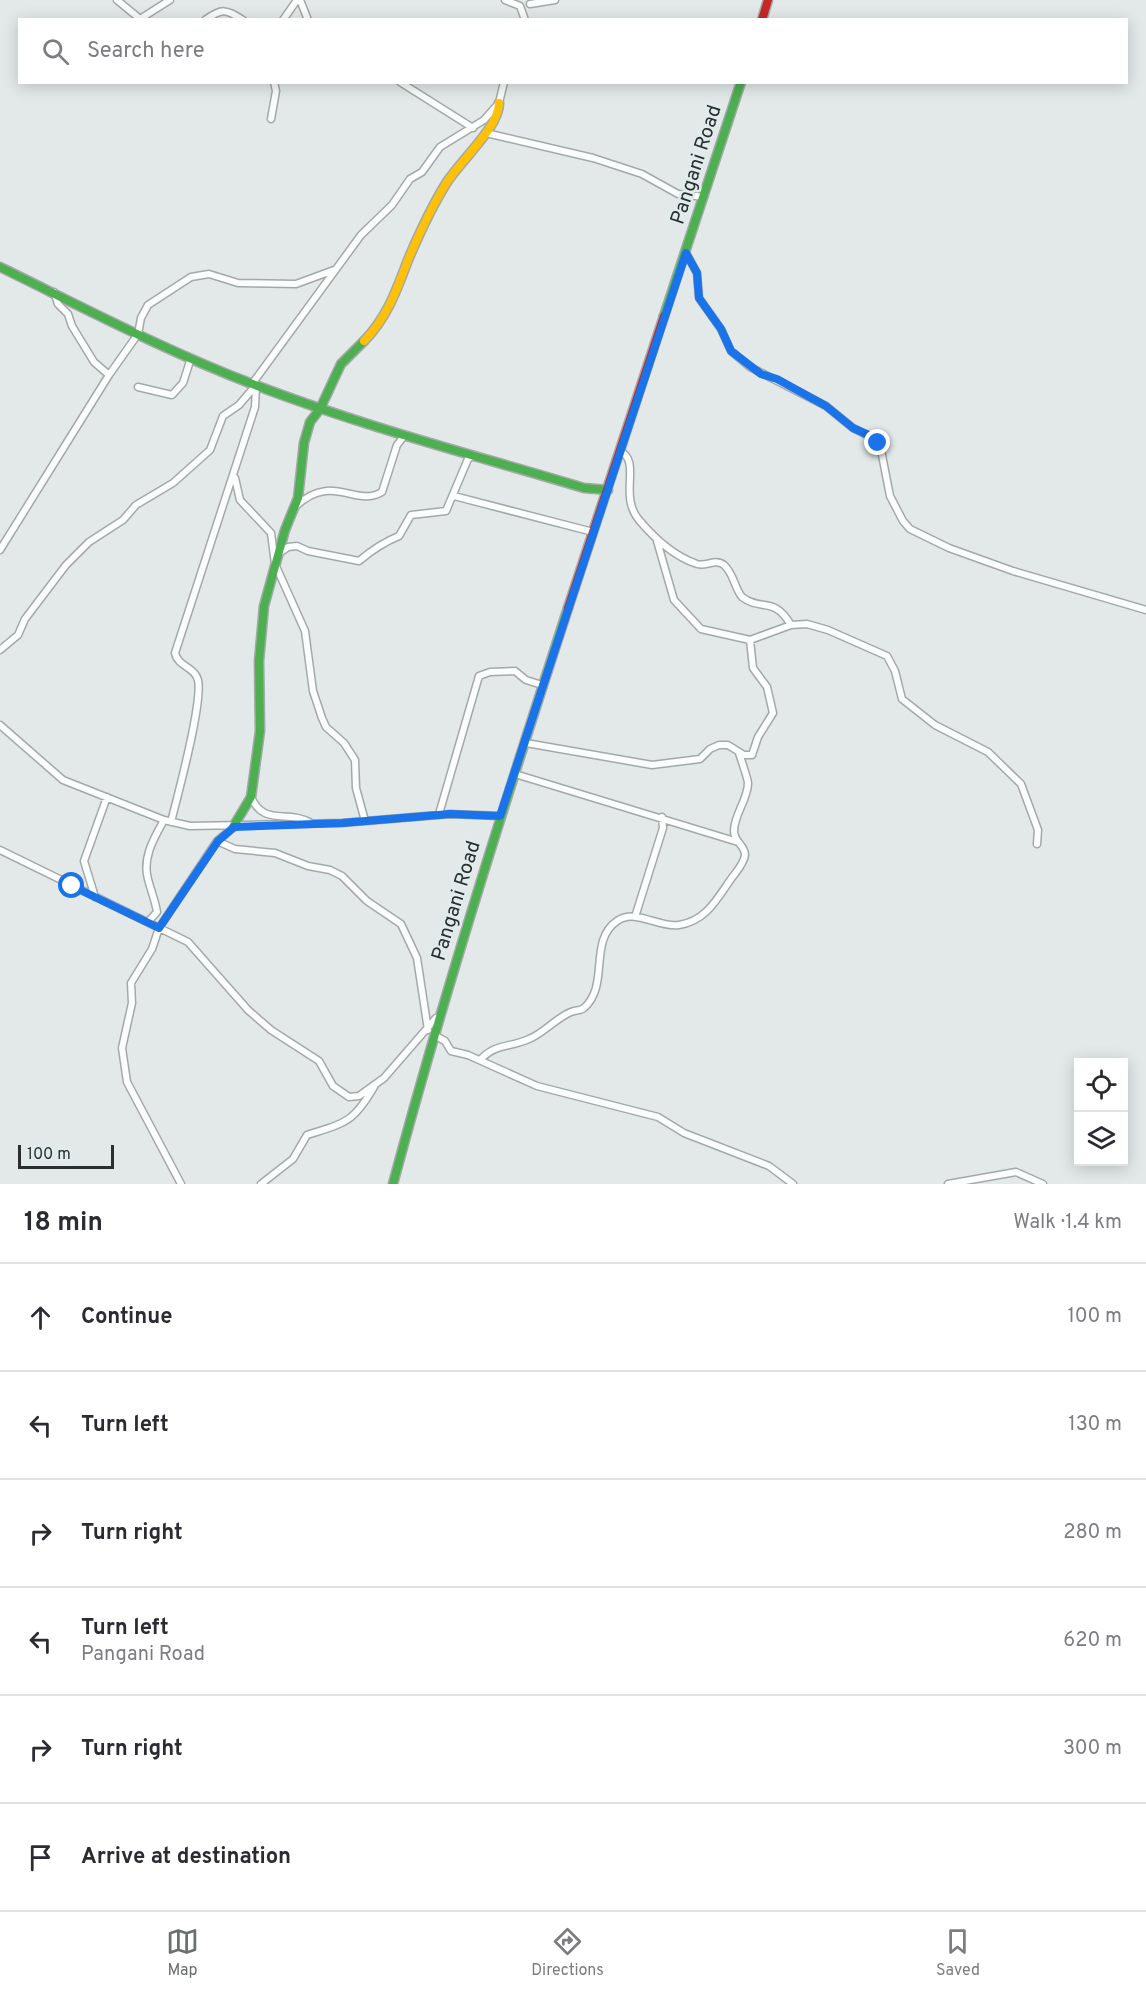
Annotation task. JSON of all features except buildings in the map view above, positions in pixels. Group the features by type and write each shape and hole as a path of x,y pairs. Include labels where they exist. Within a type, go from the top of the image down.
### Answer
{"street":[{"path":"117,0 139,18"},
{"path":"142,18 170,0"},
{"path":"284,18 298,0 307,18"},
{"path":"505,0 520,6 524,18"},
{"path":"526,18 531,2 555,0"},
{"path":"763,0 768,0 763,18"},
{"path":"208,18 218,10 228,11 240,18"},
{"path":"271,119 276,91 274,84"},
{"path":"403,84 473,128"},
{"path":"181,1184 129,1090 122,1055 132,1003 130,983 152,949 159,928 218,841 234,827 251,797 260,731 258,690 263,615 278,554 296,506 306,432 310,422 320,409 341,364 372,333 394,298 409,258 446,184 464,157 486,133 499,114 504,84"},
{"name":"Pangani Road","path":"393,1184 431,1033 440,1012 542,686 740,84"},
{"path":"0,650 18,634 25,620 66,565 89,542 123,520 136,505 173,483 210,450 223,416 239,405 255,385 334,270 361,235 392,205 410,179 422,172 440,147 454,136 473,128 484,120 499,103"},
{"path":"486,133 593,158 642,174 678,194 704,197"},
{"path":"686,253 697,273 699,298 721,329 731,351 750,367 826,406 853,428 875,439 881,450 890,496 903,522 910,529 957,552 1058,585 1146,610"},
{"path":"0,267 54,291 138,334 255,385 320,409 584,488 608,490"},
{"path":"0,550 81,424 109,375 138,334 141,318 148,305 191,277 209,274 238,283 296,284 334,270"},
{"path":"54,291 58,304 68,314 72,326 94,362 109,375"},
{"path":"138,387 168,395 174,393 183,383 191,357"},
{"path":"148,922 157,912 154,894 147,878 148,853 168,821 193,725 199,683 195,673 179,663 175,653 255,407 255,385"},
{"path":"296,506 307,496 326,490 369,496 382,492 398,445 405,435"},
{"path":"620,451 628,455 631,461 628,490 631,509 657,541 671,591 678,607 700,629 750,640 791,625 818,626 887,656 895,671 902,699 935,725 988,752 1022,784 1038,830 1037,844"},
{"path":"278,554 288,547 297,546 315,553 359,561 374,552 385,540 399,536 411,515 447,511 468,459 476,455"},
{"path":"234,474 240,500 248,511 268,529 275,564 304,631 313,691 321,718 344,743 355,760 356,788 365,821"},
{"path":"453,496 593,532"},
{"path":"657,541 698,564 714,561 724,566 742,597 776,607 783,612 791,625"},
{"path":"526,743 652,765 700,759 710,749 719,745 731,746 740,753 752,755 758,737 773,713 767,687 753,668 750,640"},
{"path":"439,814 479,676 490,672 515,671 526,680 542,686"},
{"path":"0,724 63,780 168,821 190,826 234,827 365,821 439,814 475,813 500,816"},
{"path":"480,1060 491,1049 528,1040 570,1012 584,1008 592,996 600,974 601,948 605,934 619,920 635,917 673,925 684,924 705,914 717,902 744,859 744,850 734,831 735,820 748,781 743,773 740,753"},
{"path":"515,774 738,842"},
{"path":"95,897 84,861 107,797"},
{"path":"251,797 265,815 301,817 312,823"},
{"path":"635,917 663,828 662,817"},
{"path":"218,841 236,849 275,853 336,873 367,901 400,924 417,958 431,1033 445,1041 451,1052 480,1060 537,1086 658,1117 686,1133 769,1166 793,1184"},
{"path":"0,850 188,942 248,1010 271,1030 319,1061 337,1091 353,1097 375,1085 431,1033"},
{"path":"261,1184 293,1159 307,1136 334,1127 355,1115 375,1085"},
{"path":"948,1184 1016,1172 1043,1184"}],"traffic: fast":[{"path":"664,316 740,84"},
{"path":"0,267 190,358 295,400 377,427 584,488 608,490"},
{"path":"233,827 251,797 260,731 259,661 264,606 285,530 298,498 304,443 310,422 320,409 341,364 364,341"},
{"path":"393,1184 455,967 568,608"}],"traffic: slow":[{"path":"364,341 379,323 390,303 441,191 487,132 499,103"}],"traffic: jam":[{"path":"763,18 768,0"},
{"path":"568,608 664,316"}],"route":[{"path":"72,886 159,928 218,841 234,827 342,823 450,814 475,813 500,816 686,253 697,273 699,298 721,329 731,351 761,374 777,379 826,406 853,428 873,437 878,443"}]}
